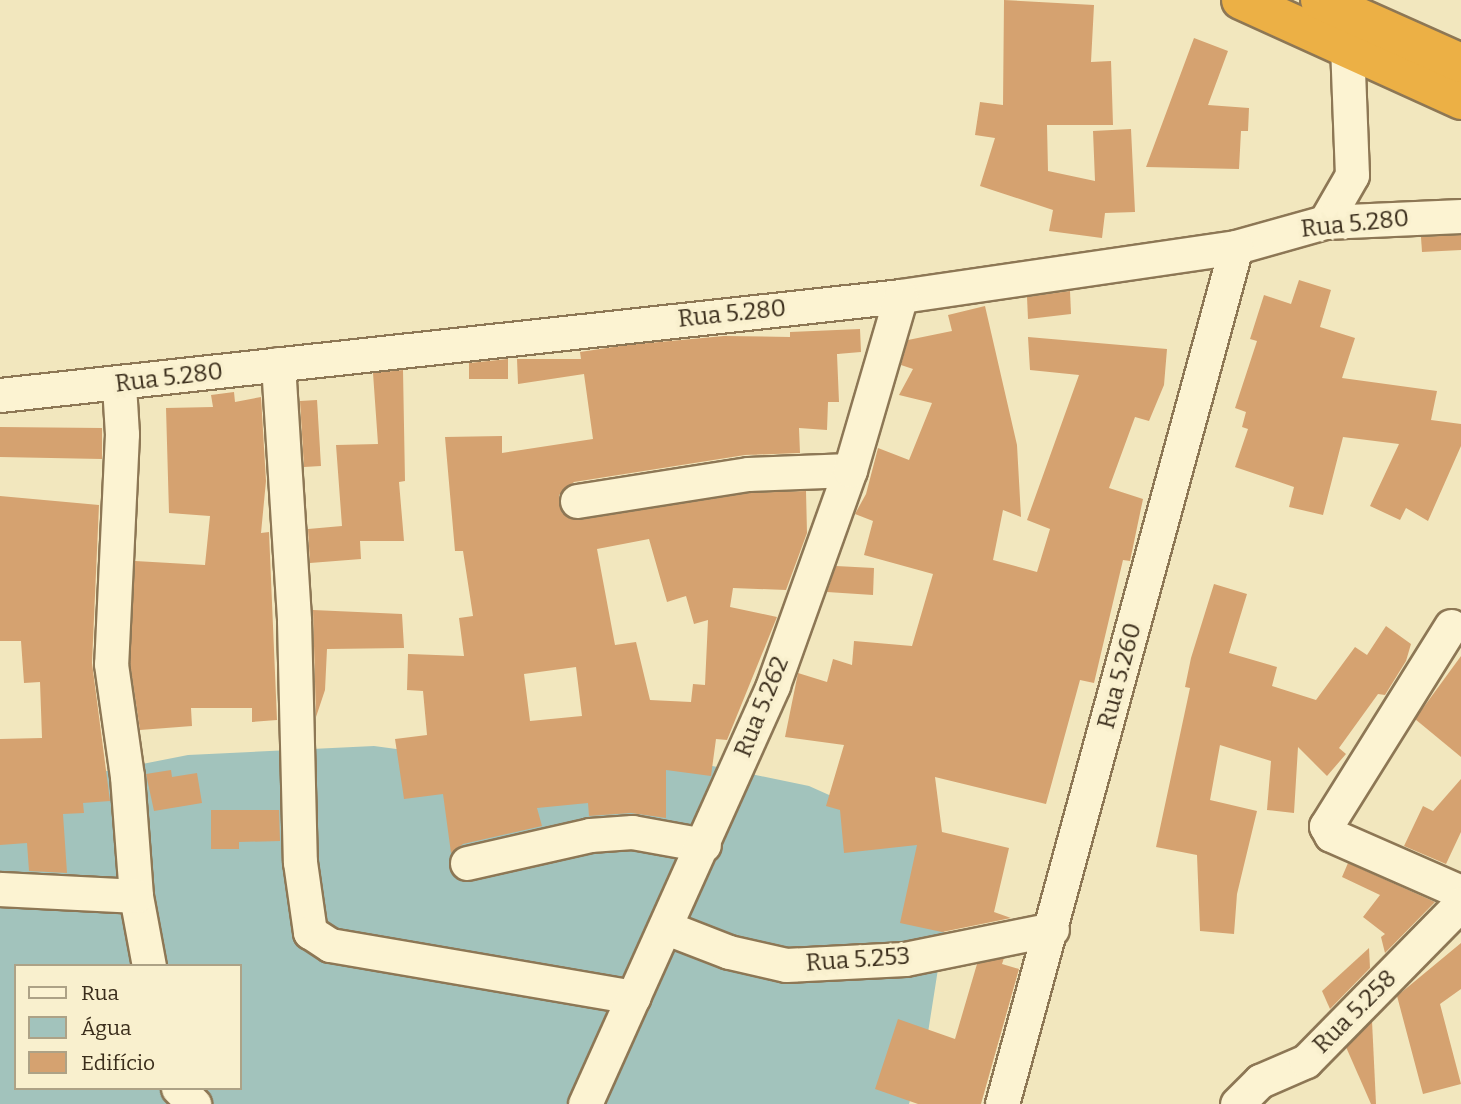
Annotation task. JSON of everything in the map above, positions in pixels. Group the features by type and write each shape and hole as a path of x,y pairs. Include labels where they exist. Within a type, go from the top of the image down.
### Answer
{"highway":[{"path":"1241,0 1347,45 1461,100"},
{"path":"1320,0 1461,63"}],"street":[{"path":"1325,222 1352,175 1347,45"},
{"name":"Rua 5.280","path":"0,395 901,296 1236,247 1325,222 1461,216"},
{"name":"Rua 5.260","path":"1002,1104 1052,929 1236,247"},
{"name":"Rua 5.262","path":"585,1104 667,928 773,685 850,470 901,296"},
{"path":"278,364 294,621 300,862 310,932 330,946 634,997"},
{"path":"119,384 122,434 111,664 127,776 136,896 149,964"},
{"path":"577,501 748,474 850,470"},
{"path":"1451,626 1326,826 1331,835 1461,892"},
{"path":"467,863 590,835 632,832 704,845"},
{"path":"0,889 136,896"},
{"name":"Rua 5.258","path":"1237,1104 1260,1081 1306,1061 1461,903"},
{"name":"Rua 5.253","path":"667,928 729,953 786,965 905,959 1052,929"},
{"path":"180,1090 194,1104"}],"water":[{"path":"374,746 552,770 698,763 809,786 941,845 949,899 927,1039 909,1104 0,1104 0,792 188,755"}],"building":[{"path":"1004,0 1094,5 1091,62 1111,61 1113,125 1047,125 1048,171 1095,181 1093,131 1131,129 1135,212 1105,213 1102,238 1049,231 1053,210 980,186 995,138 975,135 980,102 1003,105"},
{"path":"1194,38 1228,51 1208,105 1249,108 1248,131 1241,131 1239,169 1146,167"},
{"path":"1461,235 1461,250 1422,252 1421,237"},
{"path":"1299,280 1331,290 1320,327 1355,338 1342,378 1437,391 1431,420 1461,424 1461,446 1428,521 1406,508 1400,520 1370,506 1399,444 1343,437 1323,515 1289,507 1294,487 1235,467 1248,429 1242,427 1246,412 1235,408 1257,341 1250,339 1264,295 1291,304"},
{"path":"1070,291 1071,314 1028,319 1027,297"},
{"path":"985,306 1017,445 1021,517 1003,510 993,560 1037,572 1050,529 1027,520 1079,375 1030,370 1028,337 1167,349 1164,385 1149,421 1135,417 1109,488 1143,499 1130,561 1123,560 1094,683 1080,680 1046,804 935,777 942,832 1009,848 994,912 1011,918 942,932 900,923 917,845 844,853 840,810 826,806 844,745 785,737 798,673 827,682 833,659 852,665 854,641 912,646 933,574 864,555 873,521 855,514 866,494 878,448 909,460 932,403 899,395 913,369 901,365 908,340 952,331 948,315"},
{"path":"860,329 861,352 837,354 839,402 828,402 827,430 799,428 800,453 745,455 574,482 559,495 562,513 579,520 750,493 806,491 807,533 786,590 733,588 730,607 777,617 727,740 716,739 711,776 666,770 666,818 631,813 589,816 588,803 537,808 542,826 463,844 451,853 443,794 404,799 395,739 427,735 423,691 407,690 408,654 464,656 459,618 473,616 463,551 455,551 445,437 502,436 502,453 593,439 584,374 518,384 517,359 581,359 580,352 627,345 724,336 790,337 790,332","holes":["649,539 667,602 686,596 694,624 708,620 705,685 693,684 691,702 650,700 636,642 615,645 597,549","576,667 582,716 530,721 524,674"]},
{"path":"508,359 508,379 469,379 469,363"},
{"path":"403,370 405,481 399,482 404,541 360,541 361,559 310,563 308,529 342,526 336,445 378,444 373,373"},
{"path":"234,392 235,402 261,397 266,481 261,533 269,532 277,720 252,722 252,708 191,708 192,726 140,730 130,663 135,561 205,565 210,516 169,513 166,408 213,407 211,395"},
{"path":"317,400 321,466 304,467 300,401"},
{"path":"0,427 102,428 102,459 0,457"},
{"path":"0,496 99,505 92,663 110,801 83,803 84,813 63,814 67,873 29,871 27,843 0,845 0,739 42,738 40,682 24,683 21,641 0,641"},
{"path":"836,566 874,568 873,595 827,592"},
{"path":"1214,584 1247,594 1229,653 1277,667 1272,686 1316,700 1355,647 1367,655 1386,626 1411,644 1406,661 1385,695 1378,694 1339,748 1346,754 1327,776 1298,747 1294,813 1267,810 1271,761 1220,745 1210,800 1257,811 1237,894 1234,934 1200,931 1197,855 1156,847 1190,688 1185,687 1191,658"},
{"path":"313,610 402,614 404,648 327,649 325,690 316,717"},
{"path":"1461,656 1461,757 1415,719"},
{"path":"171,770 172,777 197,773 202,803 154,811 146,774"},
{"path":"1461,779 1461,832 1446,864 1404,846 1423,806 1433,811"},
{"path":"211,810 279,810 280,841 239,842 239,849 211,849"},
{"path":"1348,863 1435,902 1385,953 1381,937 1385,934 1363,917 1380,895 1342,877"},
{"path":"1461,943 1461,989 1440,1004 1461,1084 1423,1094 1397,996"},
{"path":"1369,948 1370,968 1330,1009 1322,991"},
{"path":"1004,958 1002,964 1019,969 981,1104 918,1104 875,1089 898,1019 955,1039 977,964"},
{"path":"1372,1021 1376,1104 1371,1104 1346,1047"}]}
